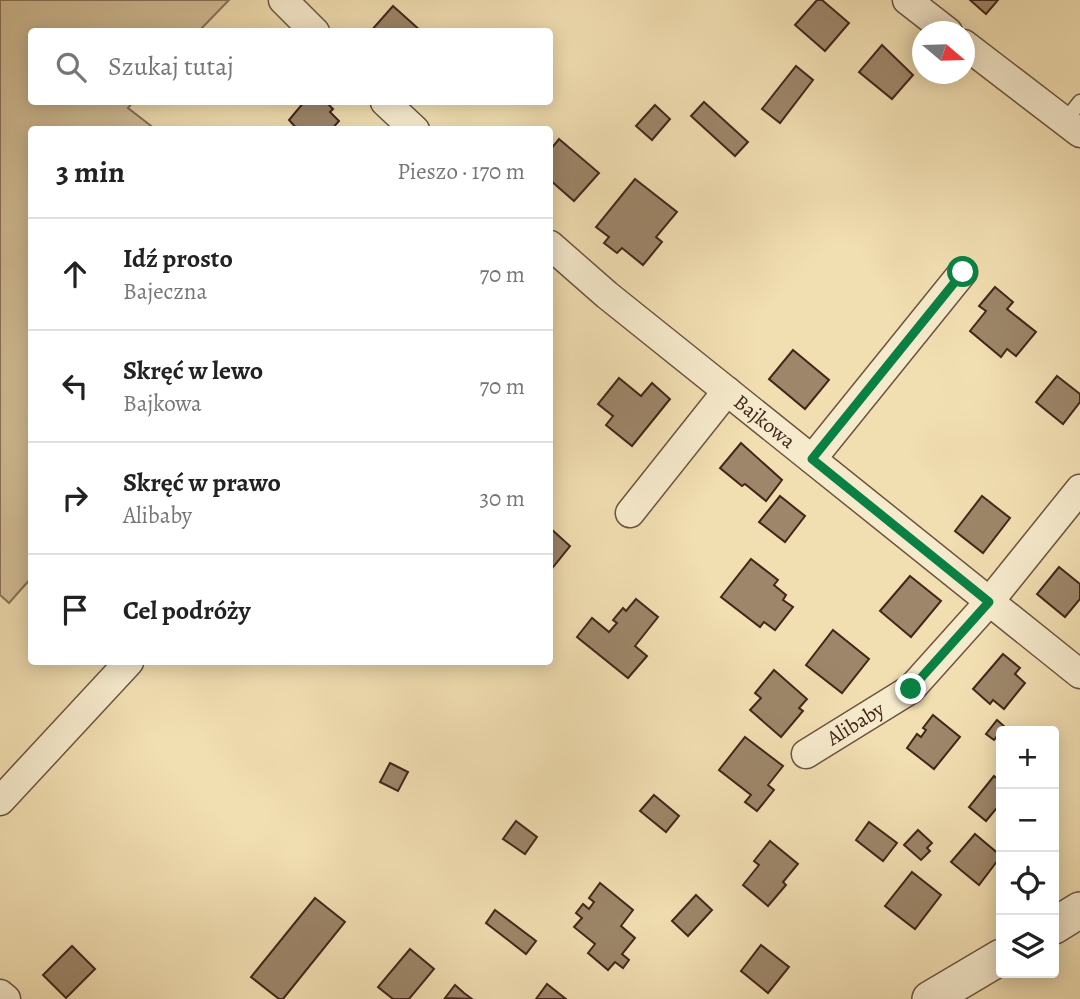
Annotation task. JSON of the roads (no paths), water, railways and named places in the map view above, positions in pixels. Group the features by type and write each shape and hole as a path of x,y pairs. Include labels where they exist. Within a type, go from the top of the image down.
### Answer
{"street":[{"path":"283,0 311,28"},
{"path":"907,0 934,21"},
{"path":"975,51 1075,119"},
{"path":"387,105 411,126"},
{"name":"Bajkowa","path":"553,247 1080,674"},
{"path":"812,459 963,272"},
{"path":"630,513 727,391"},
{"name":"Alibaby","path":"806,754 911,689 989,602 1080,489"},
{"path":"0,801 125,665"},
{"path":"1059,923 1080,910"},
{"path":"930,999 996,960"},
{"path":"0,994 6,999"}]}
